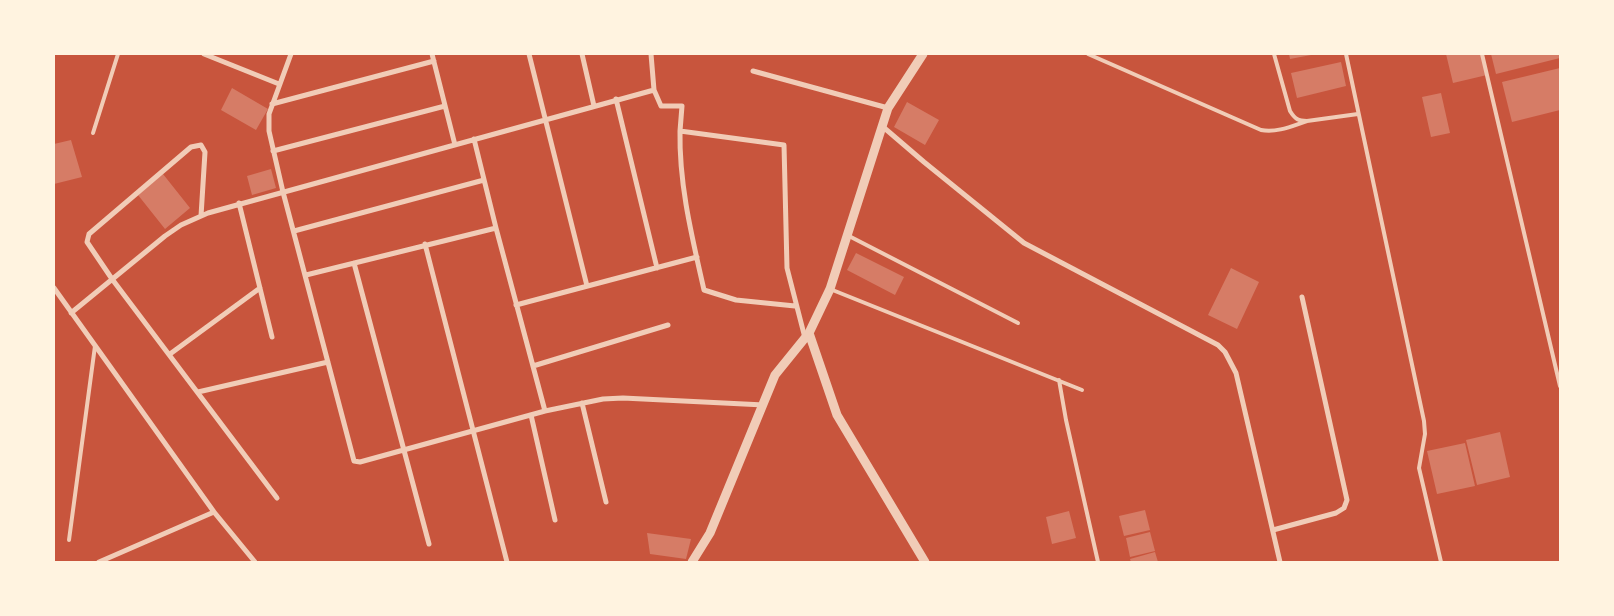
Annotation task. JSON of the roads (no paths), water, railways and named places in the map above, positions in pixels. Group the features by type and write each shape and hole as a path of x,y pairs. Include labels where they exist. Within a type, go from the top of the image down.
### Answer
{"street":[{"path":"204,54 280,84"},
{"path":"291,54 272,104 268,123 283,192 354,460 360,462 531,415 602,399 623,398 764,405"},
{"path":"432,54 455,145"},
{"path":"529,54 587,286"},
{"path":"582,54 594,106"},
{"path":"651,54 654,90 661,106 682,106 679,153 685,206 704,290 736,300 795,306"},
{"path":"692,562 710,533 775,375 807,336 830,289 888,108 923,54"},
{"path":"272,104 434,61"},
{"path":"753,70 888,108"},
{"path":"71,313 165,236 201,216 239,203 654,90"},
{"path":"616,99 657,268"},
{"path":"273,151 445,106"},
{"path":"882,126 1024,242 1210,340 1225,352 1236,373 1280,562"},
{"path":"680,131 784,144 787,268 795,306 837,415 925,562"},
{"path":"474,139 545,412"},
{"path":"201,216 205,152 203,147 197,145 191,148 89,234 87,242 112,279 277,498"},
{"path":"294,231 484,180"},
{"path":"239,203 272,337"},
{"path":"306,275 425,244 496,228"},
{"path":"425,244 507,562"},
{"path":"516,304 697,257"},
{"path":"354,263 429,544"},
{"path":"54,288 214,512 255,562"},
{"path":"170,354 260,288"},
{"path":"1273,530 1336,513 1344,508 1347,500 1302,297"},
{"path":"533,366 668,325"},
{"path":"198,392 328,362"},
{"path":"582,403 606,502"},
{"path":"531,415 555,520"},
{"path":"98,562 214,512"}],"lane":[{"path":"93,133 118,54"},
{"path":"1088,54 1261,130 1282,129 1306,121"},
{"path":"1274,54 1290,111 1298,121 1358,114"},
{"path":"1346,54 1424,421 1425,434 1419,468 1440,562"},
{"path":"1482,54 1560,386"},
{"path":"847,236 1018,324"},
{"path":"830,289 1082,390"},
{"path":"70,540 94,346"},
{"path":"1059,380 1098,562"}]}
